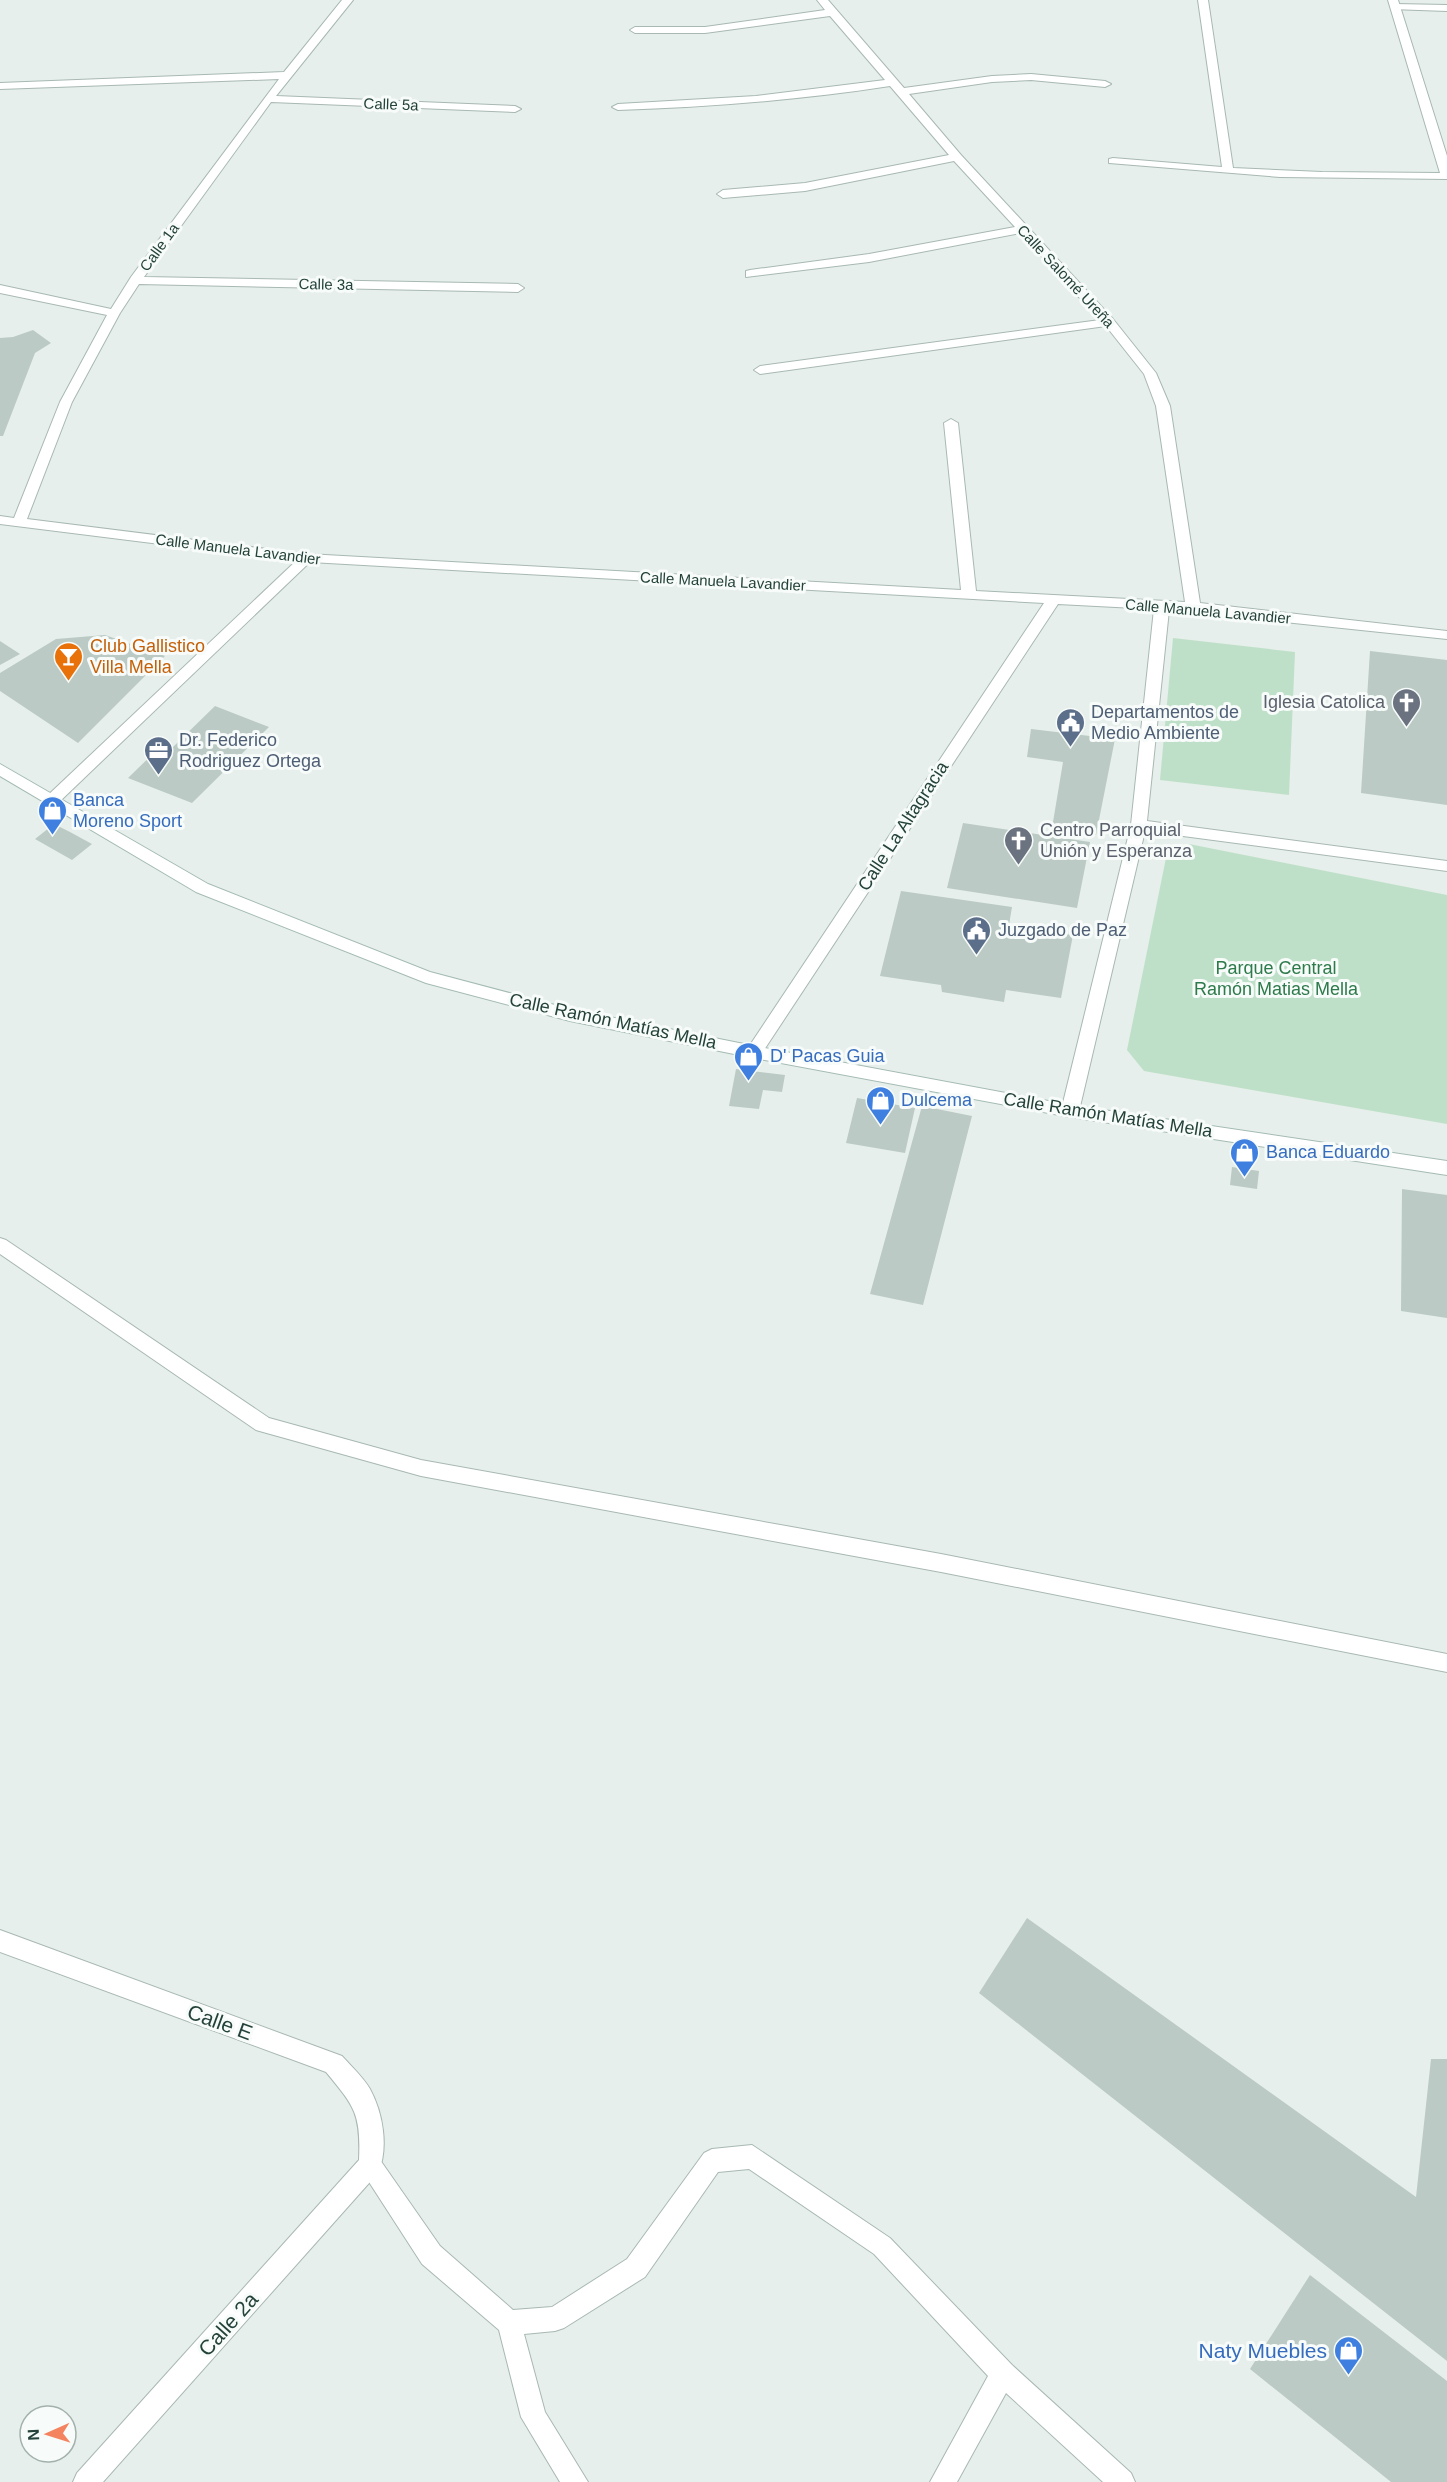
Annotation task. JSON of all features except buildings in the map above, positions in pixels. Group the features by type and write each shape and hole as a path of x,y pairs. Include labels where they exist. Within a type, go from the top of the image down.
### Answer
{"street":[{"name":"Calle 1a","path":"20,522 66,402 114,313 135,280 268,99 348,0"},
{"name":"Calle Salomé Ureña","path":"822,0 957,157 1109,322 1150,373 1163,406 1193,607"},
{"path":"1203,0 1228,170"},
{"path":"1113,161 1384,178 1447,175 1394,4 1447,8"},
{"path":"635,30 705,30 833,12"},
{"path":"0,86 288,75"},
{"path":"902,92 992,79 1031,77 1105,84"},
{"path":"618,107 709,104 831,92 893,82"},
{"name":"Calle 5a","path":"268,99 515,109"},
{"path":"723,194 805,187 957,157"},
{"path":"750,274 869,258 1022,229"},
{"name":"Calle 3a","path":"135,280 518,288"},
{"path":"0,289 114,313"},
{"path":"760,370 1109,322"},
{"path":"951,423 969,594"},
{"name":"Calle Manuela Lavandier","path":"0,520 307,558 1193,607 1447,634"},
{"path":"51,801 307,558"},
{"name":"Calle La Altagracia","path":"754,1052 1053,600"},
{"path":"1070,1111 1138,825 1162,605"},
{"name":"Calle Ramón Matías Mella","path":"0,769 202,888 426,977 570,1015 754,1052 1070,1111 1447,1168"},
{"path":"1138,825 1447,866"},
{"path":"0,1245 263,1424 421,1468 941,1563 1447,1663"},
{"name":"Calle E","path":"0,1941 334,2064 361,2096 372,2132 370,2165"},
{"path":"509,2323 555,2319 636,2268 712,2161 752,2157 882,2246 1003,2374 1122,2482"},
{"path":"370,2165 431,2255 509,2323 534,2417 575,2482"},
{"name":"Calle 2a","path":"86,2482 370,2165"},
{"path":"943,2482 1003,2374"}],"green space":[{"path":"1173,638 1295,652 1289,795 1160,780"},
{"name":"Parque Central Ramón Matias Mella","path":"1189,844 1447,895 1447,1124 1144,1071 1127,1050 1166,858"}],"place":[{"name":"Club Gallistico Villa Mella","path":"69,682"},
{"name":"Iglesia Catolica","path":"1406,728"},
{"name":"Departamentos de Medio Ambiente","path":"1070,748"},
{"name":"Dr. Federico Rodriguez Ortega","path":"158,776"},
{"name":"Banca Moreno Sport","path":"52,836"},
{"name":"Centro Parroquial Unión y Esperanza","path":"1019,866"},
{"name":"Juzgado de Paz","path":"977,956"},
{"name":"D' Pacas Guia","path":"749,1082"},
{"name":"Dulcema","path":"880,1126"},
{"name":"Banca Eduardo","path":"1245,1178"},
{"name":"Naty Muebles","path":"1348,2376"}]}
